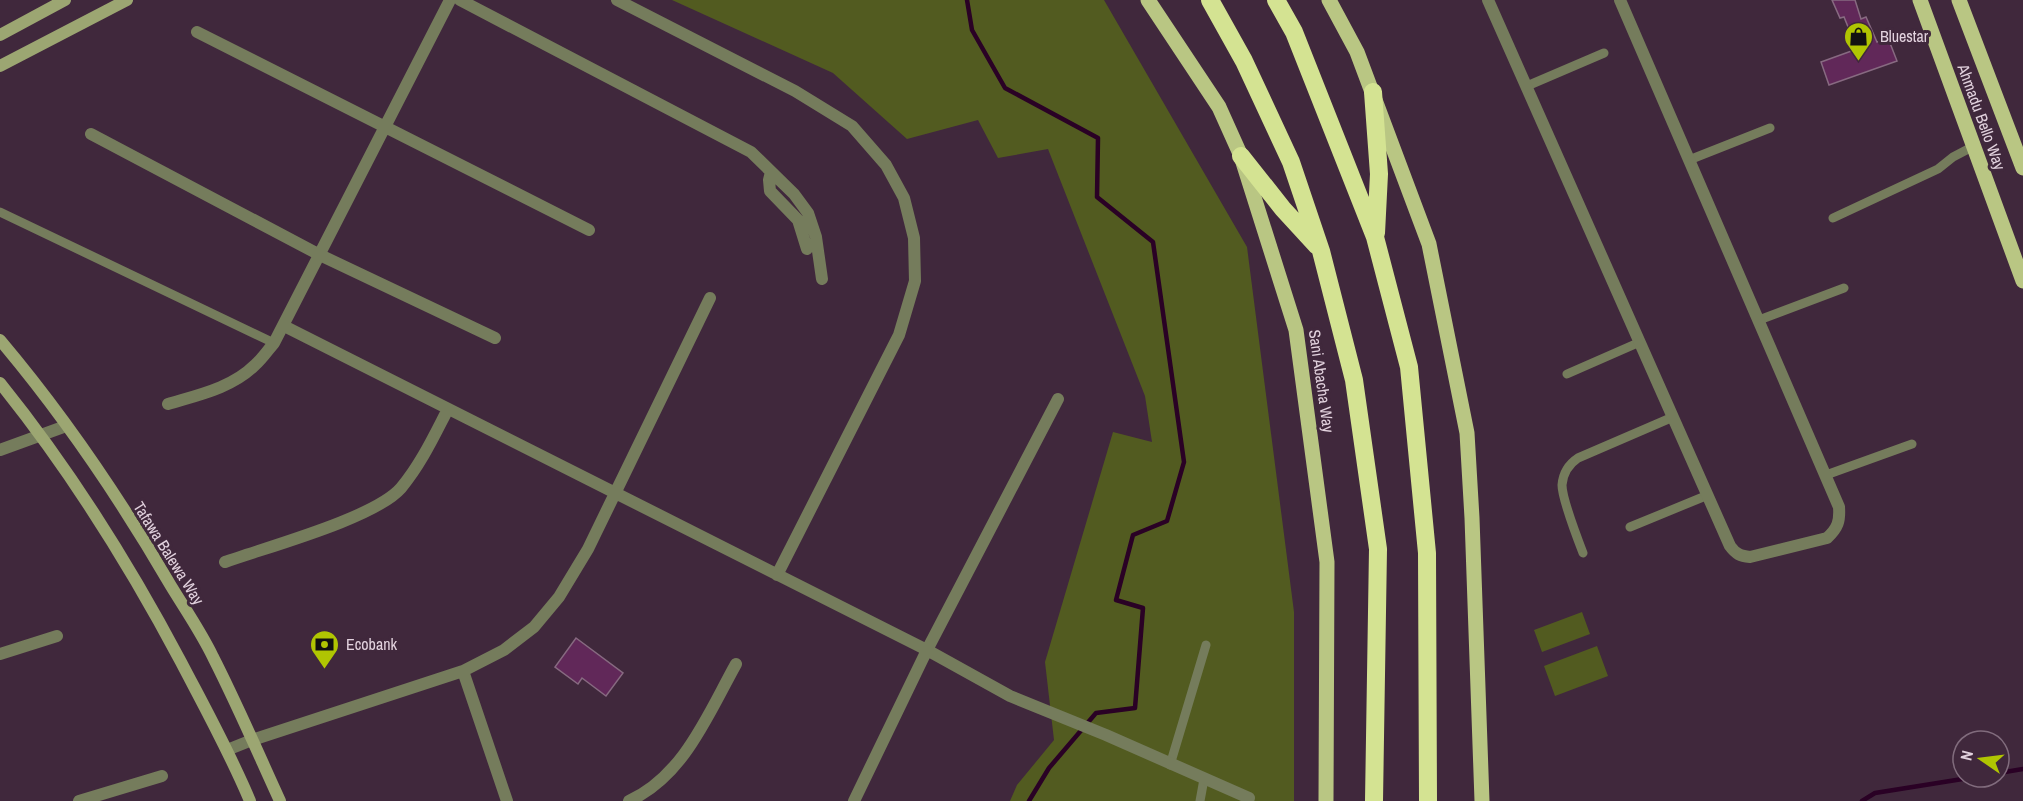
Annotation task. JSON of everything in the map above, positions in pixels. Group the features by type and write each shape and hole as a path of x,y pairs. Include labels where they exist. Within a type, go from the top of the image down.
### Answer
{"highway":[{"name":"Sani Abacha Way","path":"1210,0 1244,61 1291,162 1321,251 1354,380 1378,549 1374,801"},
{"path":"1276,0 1294,32 1375,237 1409,367 1427,553 1428,801"},
{"path":"1373,92 1379,174 1375,237"},
{"path":"1241,156 1321,251"}],"main road":[{"path":"0,34 65,0"},
{"path":"0,66 127,0"},
{"name":"Sani Abacha Way","path":"1148,0 1219,107 1241,156 1296,330 1327,562 1326,801"},
{"path":"1329,0 1357,52 1429,244 1467,434 1482,801"},
{"name":"Ahmadu Bello Way","path":"1920,0 2023,281"},
{"name":"Ahmadu Bello Way","path":"1959,0 2023,168"},
{"name":"Tafawa Balewa Way","path":"0,340 66,426 148,546 212,654 280,801"},
{"path":"0,383 42,435 84,495 144,592 227,750 250,801"}],"street":[{"path":"168,404 222,387 238,378 256,365 274,343 450,0"},
{"path":"460,0 751,152 794,194 808,213 816,237 822,279"},
{"path":"617,0 795,91 852,126 886,165 903,198 914,238 915,280 899,335 777,575"},
{"path":"1488,0 1730,546 1735,553 1750,557 1827,538 1836,529 1840,519 1839,507 1622,1"},
{"path":"197,32 589,230"},
{"path":"91,134 320,255 495,338"},
{"path":"771,171 770,191 798,220 807,249"},
{"path":"227,750 463,671 504,650 534,627 559,597 588,549 710,298"},
{"path":"284,326 927,650 1010,696 1106,735 1249,798"},
{"path":"854,801 927,650 1058,399"},
{"path":"225,562 374,508 400,489 422,460 448,409"},
{"path":"0,450 66,426"},
{"path":"0,654 57,636"},
{"path":"629,801 666,776 687,752 736,664"},
{"path":"463,671 507,801"},
{"path":"79,801 162,776"}],"lane":[{"path":"1527,86 1604,53"},
{"path":"1689,160 1770,128"},
{"path":"1833,218 1938,169 1953,157 1974,146"},
{"path":"0,212 274,343"},
{"path":"1759,320 1844,288"},
{"path":"1567,374 1640,342"},
{"path":"1583,554 1562,487 1564,474 1571,463 1673,417"},
{"path":"1826,475 1912,444"},
{"path":"1630,527 1707,495"},
{"path":"1170,765 1206,645"},
{"path":"1200,801 1204,779"}],"green space":[{"path":"672,0 1104,0 1247,247 1294,612 1294,801 1010,801 1017,785 1054,740 1045,662 1113,432 1152,442 1145,396 1048,149 998,158 978,120 907,139 833,73"},
{"path":"1582,612 1590,634 1542,652 1534,630"},
{"path":"1597,646 1608,676 1555,696 1544,666"}],"building":[{"name":"Bluestar","path":"1832,0 1855,0 1861,19 1866,17 1877,42 1888,38 1897,61 1829,85 1821,62 1857,49 1844,17 1840,18"},
{"path":"576,638 623,673 606,696 582,678 578,684 555,667"}],"waterway":[{"path":"967,0 972,30 1005,88 1098,138 1097,197 1153,242 1184,462 1167,521 1133,535 1116,600 1143,608 1135,708 1096,713 1049,768 1029,801"},
{"path":"2011,771 2023,769"},
{"path":"1862,801 1875,793 1951,781"}],"place":[{"name":"Bluestar","path":"1859,62"},
{"name":"Ecobank","path":"325,670"}]}
